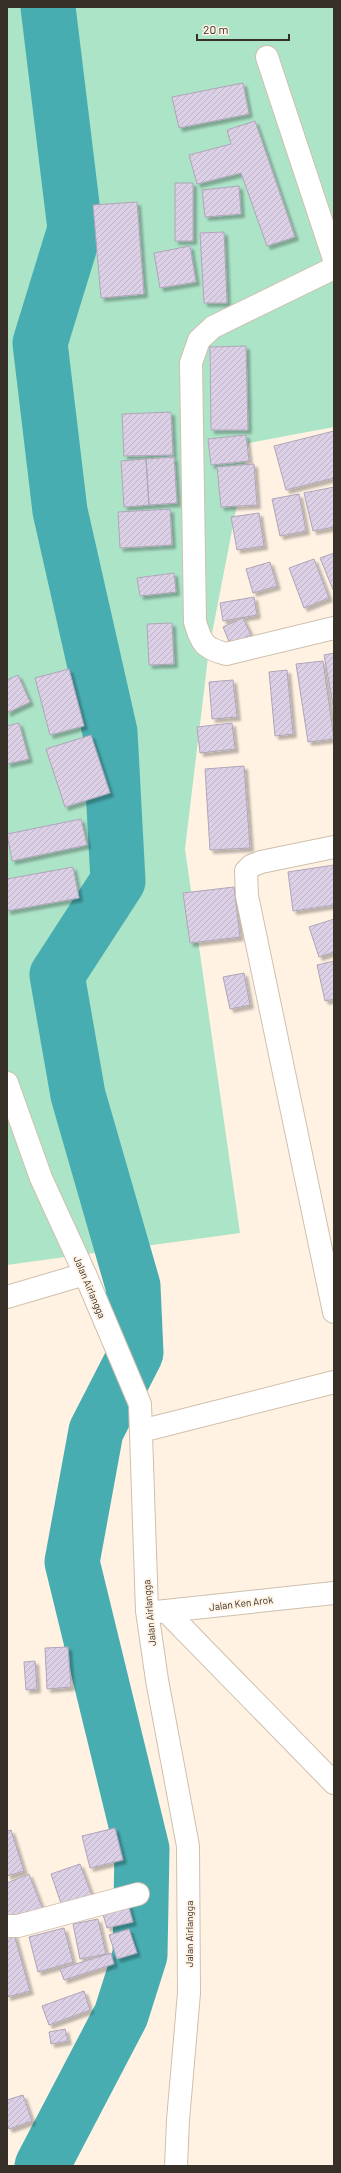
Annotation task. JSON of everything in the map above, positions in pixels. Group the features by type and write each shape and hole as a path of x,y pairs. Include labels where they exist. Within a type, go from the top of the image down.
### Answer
{"street":[{"path":"267,57 334,259"},
{"path":"334,268 213,327 198,340 191,363 195,622 201,640 209,649 226,654 334,628"},
{"path":"334,846 261,862 251,866 246,871 247,896 334,1312"},
{"name":"Jalan Airlangga","path":"7,1083 41,1178 85,1274 140,1404 141,1431 157,1612 157,1680 188,1846 189,1993 178,2120 176,2166"},
{"path":"7,1297 85,1274"},
{"path":"141,1431 334,1382"},
{"name":"Jalan Ken Arok","path":"157,1612 334,1593"},
{"path":"157,1612 334,1783"},
{"path":"7,1926 18,1926 138,1894"}],"green space":[{"path":"7,7 334,7 334,427 249,443 209,649 185,849 240,1233 7,1265"}],"building":[{"path":"243,83 249,114 179,128 172,97"},
{"path":"255,121 295,237 267,246 241,173 197,184 189,155 231,144 227,130"},
{"path":"175,183 193,183 193,241 175,241"},
{"path":"239,186 241,214 205,217 202,190"},
{"path":"137,202 144,294 101,298 93,205"},
{"path":"224,232 227,303 204,303 200,233"},
{"path":"190,246 196,282 160,288 154,253"},
{"path":"246,346 248,430 211,430 210,347"},
{"path":"171,412 173,455 124,456 122,414"},
{"path":"334,431 334,478 286,490 274,446"},
{"path":"246,435 249,461 211,465 208,439"},
{"path":"174,457 177,503 149,505 146,459"},
{"path":"146,459 149,505 124,507 121,461"},
{"path":"254,464 257,505 221,507 217,467"},
{"path":"334,487 334,527 313,531 304,493"},
{"path":"299,494 306,531 280,536 272,499"},
{"path":"170,509 172,545 120,548 118,512"},
{"path":"259,513 264,546 237,550 231,517"},
{"path":"334,553 334,592 320,558"},
{"path":"314,559 329,598 304,608 289,568"},
{"path":"270,562 277,586 253,593 246,569"},
{"path":"174,573 176,592 140,596 137,578"},
{"path":"254,597 257,615 223,621 220,603"},
{"path":"243,618 251,635 230,644 223,627"},
{"path":"172,623 174,664 149,665 147,624"},
{"path":"334,653 334,705 333,705 324,655"},
{"path":"323,661 334,739 308,742 296,664"},
{"path":"69,669 84,726 50,735 35,678"},
{"path":"287,670 293,734 275,736 269,672"},
{"path":"18,675 30,702 7,713 7,680"},
{"path":"233,680 237,717 212,719 209,682"},
{"path":"19,723 29,759 7,764 7,726"},
{"path":"232,723 235,749 200,753 197,727"},
{"path":"91,735 110,793 65,807 46,749"},
{"path":"244,766 250,848 210,850 205,769"},
{"path":"81,819 87,845 12,861 7,834"},
{"path":"334,865 334,905 293,911 288,872"},
{"path":"73,867 79,898 7,911 7,879"},
{"path":"234,887 240,937 190,943 183,893"},
{"path":"334,919 334,952 319,957 309,927"},
{"path":"334,961 334,999 325,1001 317,965"},
{"path":"244,973 250,1005 230,1009 223,977"},
{"path":"68,1647 71,1687 47,1689 45,1648"},
{"path":"35,1661 37,1689 26,1690 24,1662"},
{"path":"115,1828 123,1860 90,1868 82,1836"},
{"path":"11,1830 24,1871 7,1876 7,1831"},
{"path":"80,1864 94,1901 64,1912 51,1874"},
{"path":"29,1874 43,1910 7,1923 7,1883"},
{"path":"128,1904 133,1922 107,1928 102,1911"},
{"path":"98,1919 106,1954 80,1959 73,1924"},
{"path":"64,1928 73,1962 38,1972 29,1937"},
{"path":"129,1929 137,1953 117,1959 109,1935"},
{"path":"14,1934 30,1991 7,1997 7,1937"},
{"path":"111,1953 114,1964 64,1980 60,1969"},
{"path":"84,1991 90,2010 49,2025 42,2006"},
{"path":"65,2029 68,2041 51,2044 49,2032"},
{"path":"23,2095 32,2121 9,2129 7,2124 7,2100"}],"waterway":[{"path":"42,2166 121,2015 140,1955 142,1849 72,1562 96,1431 136,1353 133,1286 78,1095 57,975 118,881 110,732 60,511 40,343 75,229 48,7"}]}
